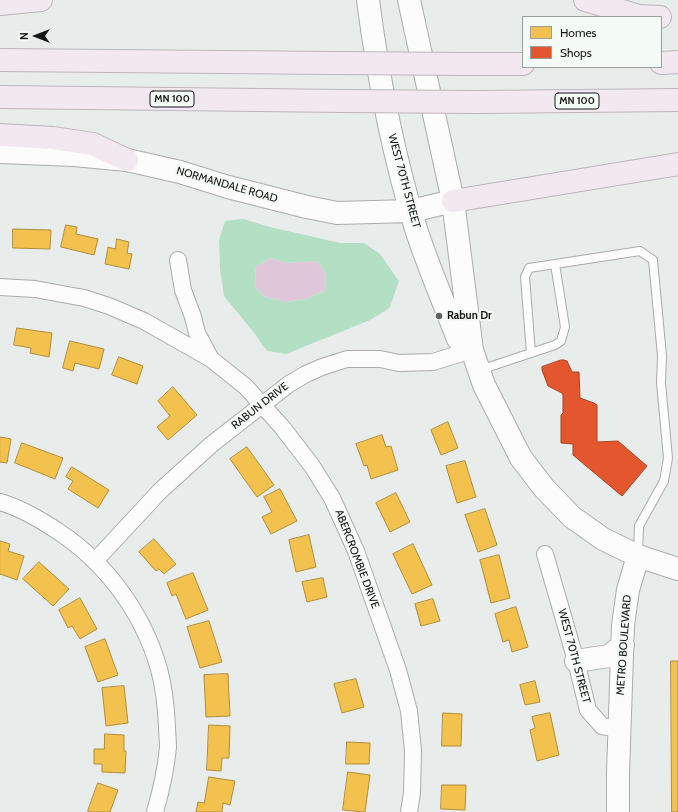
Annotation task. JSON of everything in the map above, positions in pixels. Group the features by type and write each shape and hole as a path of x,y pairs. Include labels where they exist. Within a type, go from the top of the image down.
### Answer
{"highway":[{"path":"0,4 41,0"},
{"path":"585,0 639,16"},
{"path":"662,17 678,18"},
{"path":"0,60 522,64"},
{"path":"662,63 678,62"},
{"name":"MN 100","path":"0,97 477,102 678,100"},
{"path":"0,135 53,138 92,144 127,160"},
{"path":"453,201 678,164"}],"street":[{"name":"WEST 70TH STREET","path":"368,0 374,42 391,133 416,229 458,339 472,350"},
{"name":"WEST 70TH STREET","path":"409,0 453,201 472,350 484,385 521,458 544,488 572,517 603,539 638,556"},
{"name":"NORMANDALE ROAD","path":"0,152 74,155 127,160 180,172 228,187 307,207 337,213 411,211 453,201"},
{"path":"178,260 183,290 197,332 211,359"},
{"name":"ABERCROMBIE DRIVE","path":"0,287 35,289 84,298 109,306 144,321 211,359 246,388 282,427 312,466 332,498 356,551 398,670 409,711 413,752 412,793 409,812"},
{"name":"RABUN DRIVE","path":"95,561 160,491 212,444 289,384 306,374 347,359 380,359 399,363 433,362 472,350"},
{"path":"0,502 40,519 72,541 95,561 126,598 145,632 159,669 166,707 168,747 162,786 155,812"},
{"name":"WEST 70TH STREET","path":"545,554 576,661 588,710 602,726 620,729"},
{"path":"638,556 678,569"},
{"name":"METRO BOULEVARD","path":"620,729 623,625 628,590 638,556"},
{"path":"576,661 609,656 623,645"},
{"path":"618,812 620,729"}],"lane":[{"path":"531,353 525,277 529,268 640,251 653,260 662,356 661,383 668,458 664,481 639,526 638,556"},
{"path":"479,370 555,345 561,341 566,327 555,264"}],"shaded area":[{"path":"243,219 270,227 340,243 364,243 380,254 399,281 390,307 370,320 286,354 268,351 224,296 220,269 219,240 225,221","holes":["271,258 286,263 317,261 326,273 325,291 306,299 285,302 263,296 255,286 256,266"]},
{"path":"271,258 286,263 317,261 326,273 325,291 306,299 285,302 263,296 255,286 256,266"}],"building: Homes":[{"path":"66,225 77,227 76,234 98,239 94,255 61,247"},
{"path":"13,229 51,230 50,249 13,248"},
{"path":"117,239 129,242 127,253 132,254 129,269 105,264 108,247 115,249"},
{"path":"17,328 52,333 49,357 30,353 31,348 14,345"},
{"path":"70,341 104,349 99,369 75,363 73,371 63,368"},
{"path":"119,357 143,366 137,384 112,375"},
{"path":"173,387 197,415 168,440 157,427 170,416 158,401"},
{"path":"448,422 458,448 441,455 431,430"},
{"path":"382,435 386,447 391,446 398,470 371,479 367,465 364,466 356,444"},
{"path":"0,437 11,439 7,463 0,462"},
{"path":"22,443 63,458 55,479 15,463"},
{"path":"247,447 274,485 257,497 230,459"},
{"path":"465,461 476,497 457,503 446,466"},
{"path":"72,467 109,490 98,508 68,489 73,481 66,477"},
{"path":"280,489 297,521 271,534 262,517 272,512 264,497"},
{"path":"396,493 410,522 390,532 376,503"},
{"path":"485,509 497,545 478,552 465,515"},
{"path":"309,535 316,567 296,572 289,540"},
{"path":"154,539 176,564 164,574 159,569 156,571 139,552"},
{"path":"0,541 10,544 8,551 24,556 17,580 0,574"},
{"path":"413,544 432,585 412,594 393,554"},
{"path":"499,555 510,598 491,603 480,560"},
{"path":"39,562 69,589 53,606 23,579"},
{"path":"193,573 208,610 186,619 176,594 172,596 167,583"},
{"path":"323,578 327,597 307,602 302,582"},
{"path":"80,598 97,629 80,639 72,626 68,628 59,610"},
{"path":"433,599 440,621 421,626 415,604"},
{"path":"516,607 528,647 512,652 509,640 503,642 495,614"},
{"path":"209,621 222,662 200,668 187,627"},
{"path":"105,639 118,675 98,682 85,647"},
{"path":"671,661 678,661 678,812 672,812"},
{"path":"228,674 230,716 206,717 204,675"},
{"path":"356,679 364,707 342,713 334,684"},
{"path":"535,681 540,702 525,705 520,685"},
{"path":"124,686 128,723 106,726 102,688"},
{"path":"443,713 462,714 461,746 442,746"},
{"path":"550,713 559,755 537,761 530,730 535,728 532,717"},
{"path":"209,725 230,726 229,758 222,758 221,771 207,770"},
{"path":"105,734 124,735 124,751 126,751 125,773 102,772 102,764 94,764 94,749 104,749"},
{"path":"347,742 370,743 369,764 346,764"},
{"path":"348,772 370,775 365,812 343,810"},
{"path":"209,777 235,781 230,805 223,803 222,812 196,812 198,802 204,803"},
{"path":"98,783 118,790 110,812 88,811"},
{"path":"442,785 466,785 465,810 441,809"}],"building: Shops":[{"path":"561,360 567,361 572,372 579,372 580,398 597,405 597,442 618,441 647,466 622,496 573,455 573,444 561,443 563,395 562,393 548,386 542,367"}],"place":[{"name":"Rabun Dr","path":"439,316"}]}
